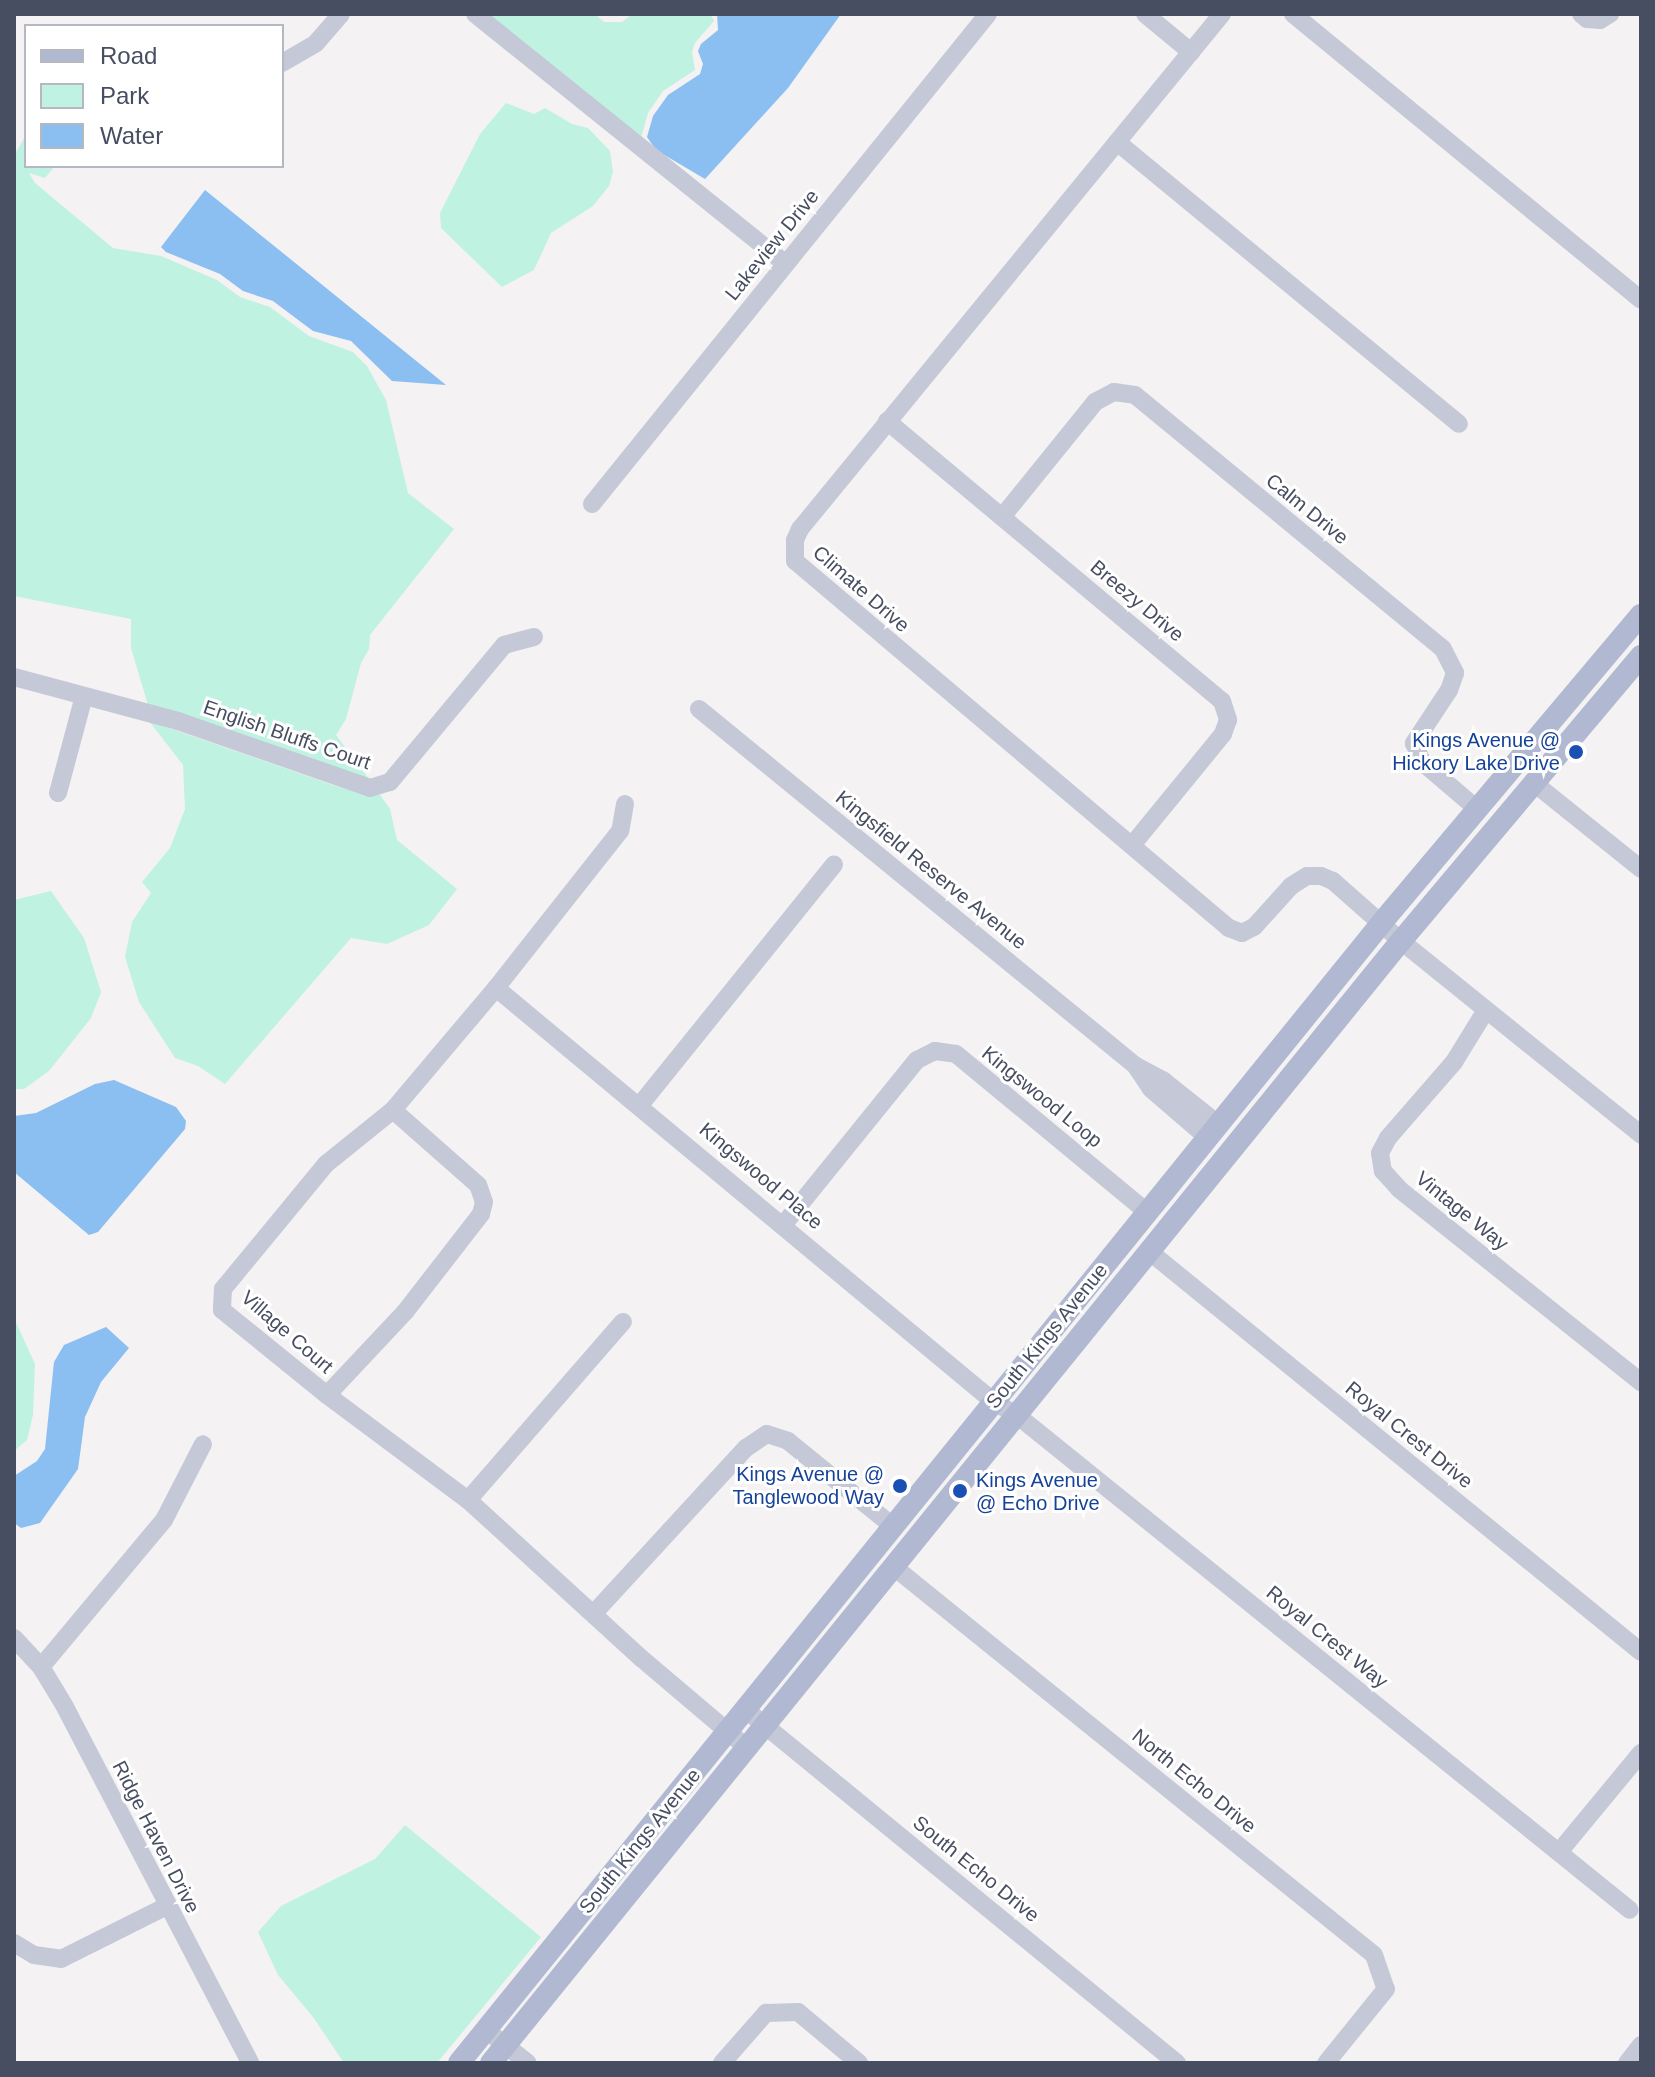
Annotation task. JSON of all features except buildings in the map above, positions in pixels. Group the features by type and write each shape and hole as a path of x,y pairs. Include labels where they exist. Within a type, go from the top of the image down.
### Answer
{"main road":[{"name":"South Kings Avenue","path":"459,2063 1383,921 1641,615"},
{"name":"South Kings Avenue","path":"498,2054 1401,941 1641,656"},
{"path":"616,1872 634,1887"}],"street":[{"path":"284,62 316,43 341,14"},
{"path":"475,14 785,263"},
{"name":"Lakeview Drive","path":"592,504 988,14"},
{"path":"1145,14 1191,52 1222,14"},
{"path":"1293,14 1641,300"},
{"path":"1581,14 1587,19 1605,17"},
{"name":"Climate Drive","path":"1191,52 800,529 795,540 795,561 1229,928 1242,933 1254,927 1291,886 1307,876 1321,876 1333,881 1383,921 1401,941"},
{"path":"1117,142 1459,424"},
{"name":"Calm Drive","path":"1002,517 1095,402 1114,392 1135,395 1443,649 1455,673 1449,690 1414,743 1422,762 1477,809"},
{"name":"Breezy Drive","path":"887,421 1222,701 1228,720 1223,734 1132,845"},
{"name":"English Bluffs Court","path":"14,677 178,721 370,788 390,782 504,645 534,637"},
{"path":"58,793 84,696"},
{"name":"Kingsfield Reserve Avenue","path":"699,709 1136,1066 1164,1081 1213,1131"},
{"path":"1534,783 1641,869"},
{"name":"Village Court","path":"625,804 620,831 496,988 393,1110 326,1164 223,1289 222,1310 327,1395 468,1500 595,1612 641,1658 747,1748"},
{"path":"640,1105 834,865"},
{"path":"1401,941 1641,1135"},
{"name":"Kingswood Place","path":"496,988 784,1224 994,1402"},
{"name":"Vintage Way","path":"1486,1010 1454,1062 1388,1138 1380,1153 1383,1171 1399,1189 1639,1374"},
{"name":"Kingswood Loop","path":"784,1224 917,1060 935,1051 956,1054 1147,1212"},
{"path":"327,1395 405,1312 470,1231 484,1202 478,1185 393,1110"},
{"name":"Royal Crest Drive","path":"1150,1252 1641,1652"},
{"path":"468,1500 623,1322"},
{"name":"Royal Crest Way","path":"994,1402 1018,1416 1630,1910"},
{"path":"595,1612 746,1448 767,1434 788,1441 894,1527"},
{"path":"41,1667 164,1520 203,1444"},
{"name":"North Echo Drive","path":"894,1567 1374,1955 1386,1989 1331,2057"},
{"name":"Ridge Haven Drive","path":"14,1638 41,1667 250,2063"},
{"name":"South Echo Drive","path":"746,1710 1177,2063"},
{"path":"1559,1852 1641,1753"},
{"path":"14,1943 34,1955 61,1959 167,1906"},
{"path":"722,2063 766,2013 798,2012 859,2063"},
{"path":"486,2030 498,2054 528,2063"},
{"path":"1627,2063 1641,2045"}],"green space":[{"path":"487,14 595,14 604,22 622,22 632,14 710,14 714,21 695,43 692,52 695,70 663,91 648,113 641,138"},
{"path":"506,103 534,114 545,108 572,124 588,128 610,151 613,172 609,186 593,206 551,233 534,270 502,287 441,228 440,213 480,134"},
{"path":"24,138 24,168 53,168 45,178 29,173 35,183 113,248 161,256 217,280 240,297 270,307 309,336 353,352 367,366 386,400 408,493 454,529 370,635 369,649 361,663 346,719 336,735 369,779 148,705 131,648 131,619 14,596 14,149 16,152"},
{"path":"149,721 333,785 367,795 378,792 390,809 397,840 457,889 429,925 387,944 351,938 225,1084 198,1066 175,1058 139,1002 125,957 132,922 151,893 142,882 170,848 185,809 183,765"},
{"path":"51,891 84,938 101,992 91,1018 49,1071 24,1089 14,1089 14,900"},
{"path":"14,1318 35,1364 33,1415 27,1440 14,1451"},
{"path":"405,1825 541,1937 437,2063 344,2063 313,2017 278,1975 258,1932 281,1906 375,1859"}],"water":[{"path":"717,14 841,14 788,88 705,179 656,150 647,137 653,116 668,95 700,74 703,64 698,51 701,44 718,30"},
{"path":"205,190 446,385 392,381 351,341 313,331 273,301 243,291 220,274 166,252 161,247"},
{"path":"114,1080 176,1107 186,1121 185,1129 98,1232 89,1235 14,1172 14,1116 36,1113 95,1084"},
{"path":"106,1327 129,1348 101,1382 85,1417 78,1469 40,1523 21,1528 14,1523 14,1476 37,1461 45,1449 54,1362 64,1345"}],"place":[{"name":"Kings Avenue @ Hickory Lake Drive","path":"1576,752"},
{"name":"Kings Avenue @ Tanglewood Way","path":"900,1486"},
{"name":"Kings Avenue @ Echo Drive","path":"960,1491"}]}
